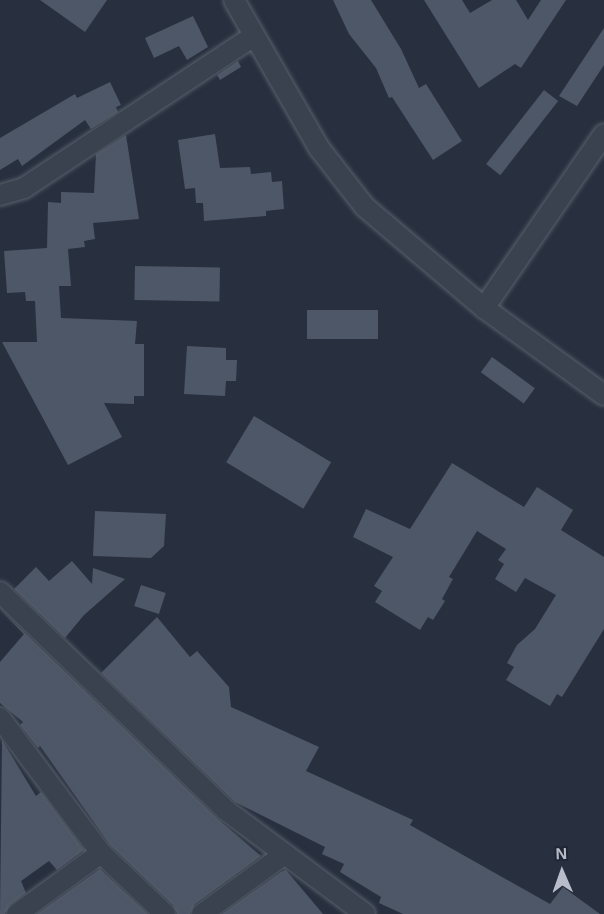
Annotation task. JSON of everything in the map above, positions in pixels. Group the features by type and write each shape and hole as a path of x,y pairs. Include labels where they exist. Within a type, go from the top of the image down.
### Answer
{"street":[{"path":"234,0 252,37 320,148 365,207 484,308 604,395"},
{"path":"0,195 24,188 252,37"},
{"path":"484,308 604,134"},
{"path":"0,592 227,811 365,914"},
{"path":"0,718 101,853 165,914"},
{"path":"17,914 101,853"},
{"path":"202,914 285,854"}],"building":[{"path":"40,0 107,0 85,32"},
{"path":"333,0 371,0 401,49 419,88 426,84 462,141 433,160 392,97 389,98 376,68 349,34"},
{"path":"424,0 462,0 470,13 492,0 516,0 528,20 541,0 566,0 521,68 515,64 479,88"},
{"path":"193,16 208,47 187,60 179,46 154,58 145,38"},
{"path":"604,28 604,65 577,106 559,96"},
{"path":"238,61 241,67 220,80 217,75"},
{"path":"110,82 121,105 116,107 118,112 91,129 85,120 22,166 18,159 0,170 0,138 75,94 77,98"},
{"path":"544,90 558,101 500,175 486,164"},
{"path":"215,134 220,168 250,167 251,174 271,172 272,182 282,181 284,209 266,211 266,216 204,221 203,203 196,203 195,188 185,189 178,140"},
{"path":"126,135 139,219 93,223 95,239 84,241 85,247 68,249 71,286 59,286 61,318 137,321 135,344 144,344 144,396 134,396 134,404 104,403 122,437 68,465 2,342 37,342 35,301 26,301 25,292 7,293 4,251 47,248 48,202 61,203 61,192 94,193 96,154"},
{"path":"135,266 220,267 219,301 134,300"},
{"path":"307,310 378,310 378,339 307,339"},
{"path":"187,346 226,348 226,360 237,360 236,381 226,381 225,396 184,394"},
{"path":"492,357 535,388 524,404 481,372"},
{"path":"254,416 331,462 303,509 226,462"},
{"path":"452,463 524,507 537,487 573,510 561,530 604,557 604,629 562,697 557,694 550,706 506,680 514,667 507,663 517,645 535,629 556,595 525,578 516,592 495,579 504,564 498,560 506,549 477,531 449,577 453,579 442,599 445,601 433,620 428,617 420,630 375,602 382,591 374,586 393,557 353,537 366,509 410,529"},
{"path":"95,511 166,514 164,546 151,558 93,556"},
{"path":"72,561 92,584 93,568 125,579 84,615 65,638 14,589 36,567 49,581"},
{"path":"141,585 166,593 159,614 134,606"},
{"path":"0,609 219,820 261,856 195,904 190,914 177,914 173,905 110,845 40,746 38,748 20,725 23,722 0,703 0,662 24,634"},
{"path":"157,617 190,657 197,651 229,687 231,707 319,747 306,771 413,820 410,825 550,904 563,887 600,914 403,914 379,903 381,897 340,872 344,864 322,854 325,847 235,802 101,673"},
{"path":"2,740 36,796 41,792 84,850 57,870 49,861 21,881 26,893 10,905 5,914 0,914"},
{"path":"100,869 148,914 37,914"},
{"path":"286,870 323,914 222,914 281,872"}]}
